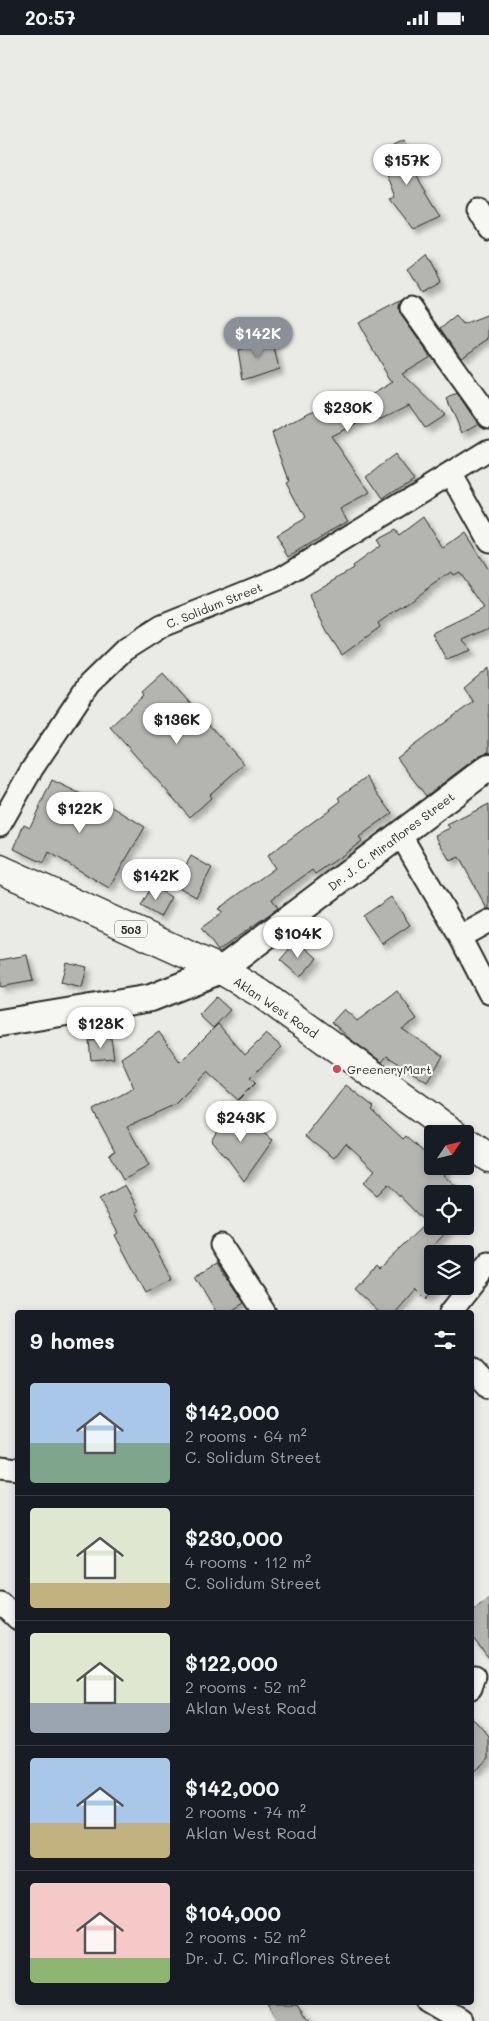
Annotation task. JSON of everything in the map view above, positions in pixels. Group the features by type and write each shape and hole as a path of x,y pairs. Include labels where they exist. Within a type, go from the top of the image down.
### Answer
{"main road":[{"name":"Aklan West Road","path":"0,869 221,970 260,993 443,1125"},
{"path":"474,1147 489,1158"}],"street":[{"path":"478,210 489,228"},
{"path":"411,309 489,417"},
{"name":"C. Solidum Street","path":"0,825 32,769 89,684 124,650 162,626 281,577 489,451"},
{"path":"452,475 489,541"},
{"name":"Dr. J. C. Miraflores Street","path":"0,1023 151,998 221,970 489,767"},
{"path":"400,834 460,937 489,993"},
{"path":"460,937 489,921"},
{"path":"221,1245 263,1310"},
{"path":"452,1310 489,1263"},
{"path":"474,1372 489,1387"},
{"path":"0,1467 15,1469"},
{"path":"0,1602 15,1616"},
{"path":"433,2005 461,2021"}],"building":[{"path":"404,140 420,164 411,167 441,216 413,229 389,199 395,197 378,153"},
{"path":"426,255 440,282 421,293 407,270"},
{"path":"402,300 399,309 401,315 430,356 402,373 445,415 425,428 409,405 373,423 369,417 331,436 370,493 340,509 348,520 289,556 276,535 305,518 286,482 289,480 272,433 310,412 345,401 349,408 393,382 390,380 358,323"},
{"path":"489,315 489,339 461,357 441,328 456,316 463,325"},
{"path":"271,337 279,368 243,380 238,350"},
{"path":"457,393 478,424 462,433 447,399"},
{"path":"395,455 413,479 383,499 367,476"},
{"path":"423,517 443,549 465,533 489,572 489,628 463,640 472,650 446,659 432,633 484,608 459,572 453,575 451,572 378,623 380,627 342,655 327,632 309,595 353,568 352,566 380,546 376,540 395,530 399,535"},
{"path":"489,668 489,752 480,755 426,796 397,758 473,702 464,689"},
{"path":"163,673 244,764 209,795 211,798 190,817 110,727 144,695 142,692"},
{"path":"366,777 392,813 359,837 362,841 343,855 315,874 312,870 272,899 278,908 218,951 201,928 223,912 218,909 275,868 267,856 341,801 339,797"},
{"path":"52,780 110,808 111,806 145,827 109,888 49,852 44,863 14,849 24,824 30,827"},
{"path":"489,804 489,909 487,909 459,857 450,861 435,835 450,828 447,825"},
{"path":"191,856 212,868 196,897 175,885"},
{"path":"152,886 171,897 160,917 141,906"},
{"path":"391,897 410,925 382,944 363,916"},
{"path":"297,940 317,958 300,977 280,960"},
{"path":"27,955 33,981 0,987 0,960"},
{"path":"66,962 87,967 82,988 61,983"},
{"path":"397,991 417,1019 402,1029 443,1056 427,1082 387,1056 382,1062 349,1038 332,1022 344,1009 357,1021"},
{"path":"216,997 230,1010 213,1028 199,1015"},
{"path":"218,1024 245,1055 266,1034 282,1047 250,1078 255,1083 238,1100 207,1072 174,1105 127,1126 149,1166 123,1180 109,1154 115,1151 93,1110 134,1088 121,1058 159,1032 180,1062"},
{"path":"111,1038 114,1058 91,1060 89,1041"},
{"path":"346,1085 374,1107 372,1110 403,1139 406,1136 424,1152 424,1175 443,1175 454,1185 424,1185 424,1221 388,1184 377,1195 363,1183 375,1170 346,1143 334,1158 306,1136"},
{"path":"230,1109 273,1140 244,1181 225,1155 211,1140"},
{"path":"125,1185 139,1211 136,1212 172,1279 146,1293 115,1235 118,1233 99,1199"},
{"path":"424,1225 424,1235 443,1235 434,1245 424,1245 424,1295 430,1295 426,1299 416,1289 398,1310 377,1310 354,1289 376,1265 379,1268"},
{"path":"217,1263 244,1303 233,1310 215,1310 195,1276"},
{"path":"489,1597 489,1658 474,1640 474,1609"},
{"path":"474,1720 489,1737 489,1758 474,1771"},
{"path":"267,2005 300,2005 311,2021 278,2021"}],"place":[{"name":"GreeneryMart","path":"337,1069"}]}
